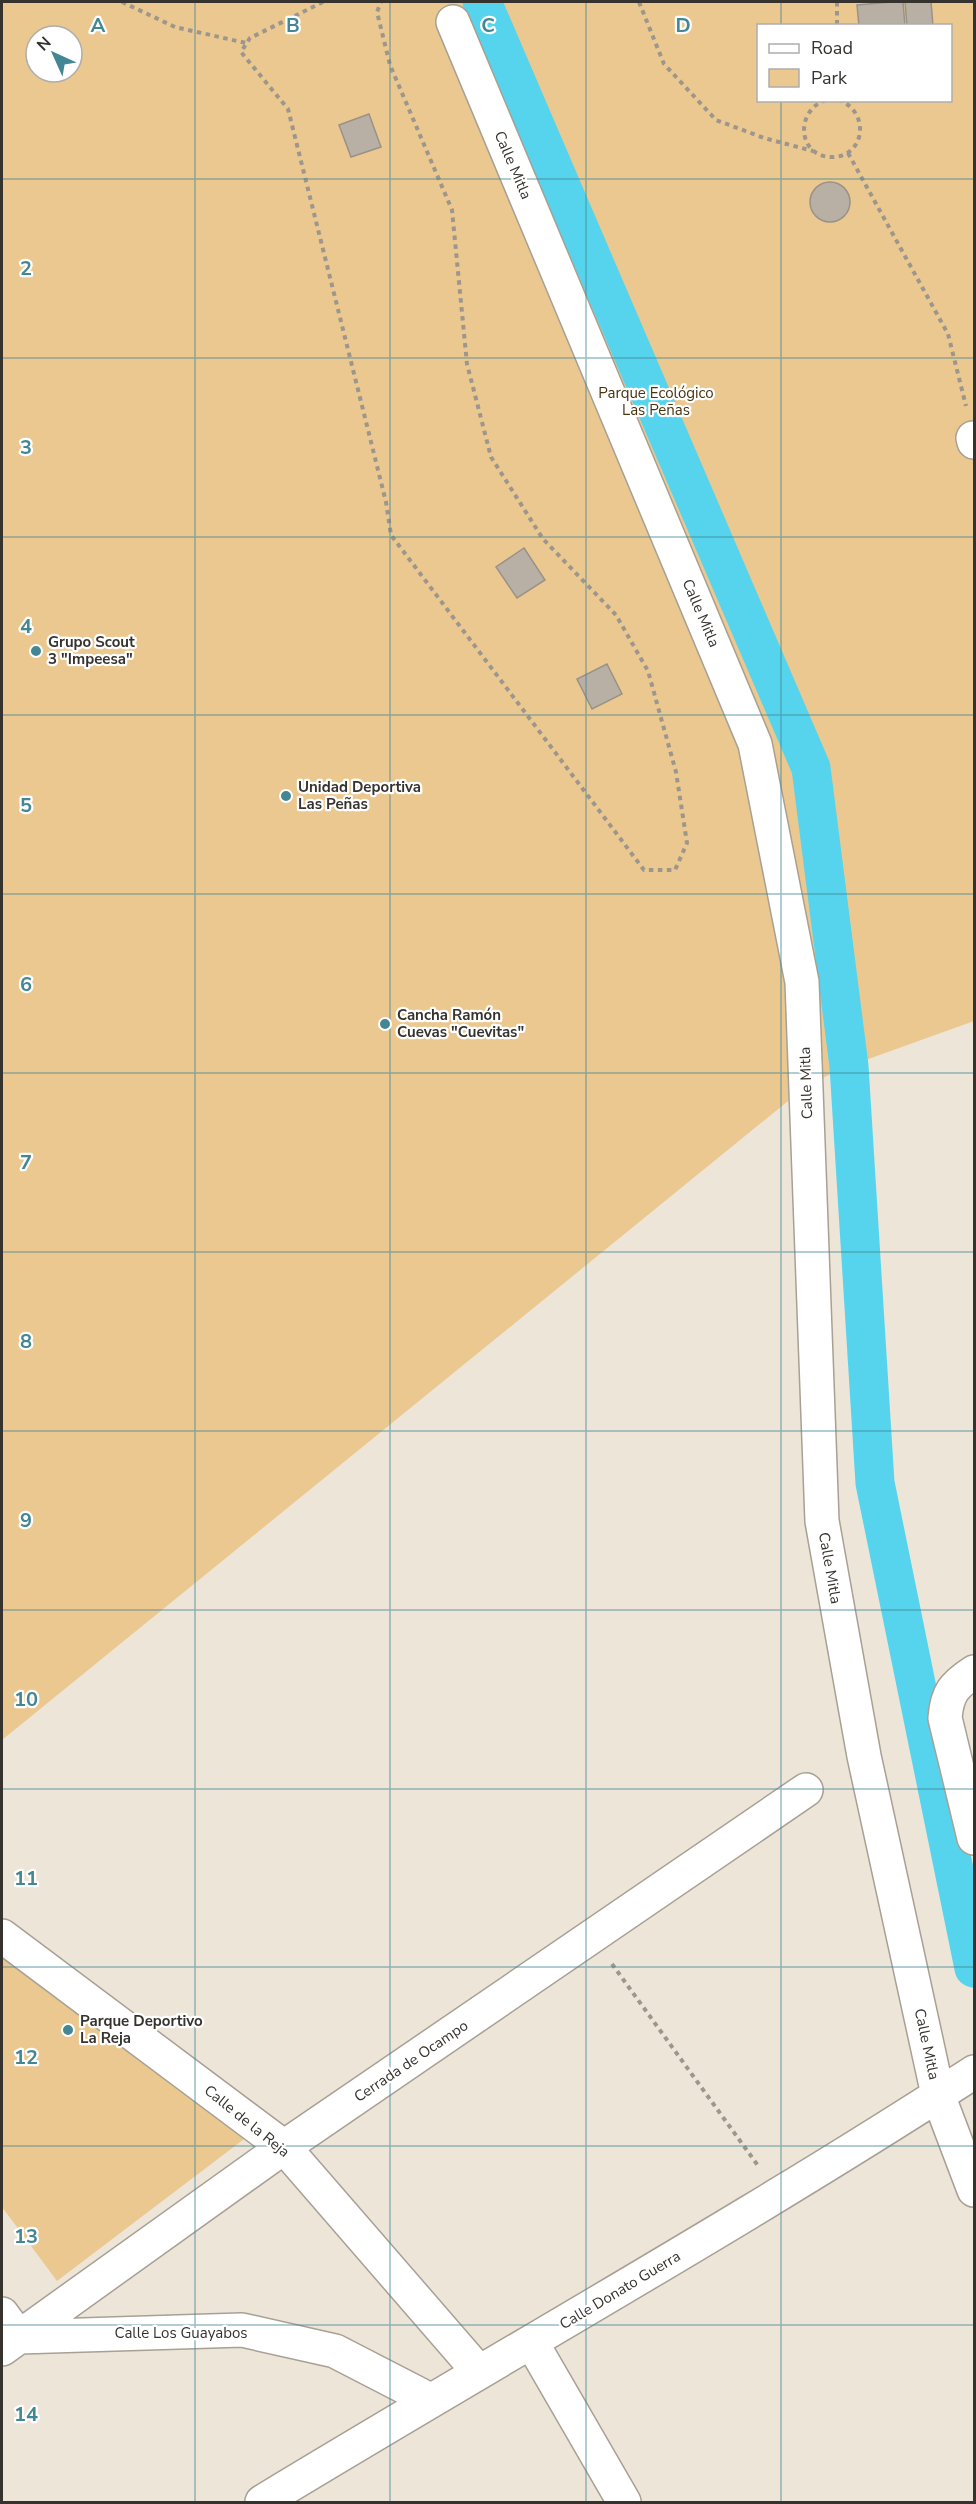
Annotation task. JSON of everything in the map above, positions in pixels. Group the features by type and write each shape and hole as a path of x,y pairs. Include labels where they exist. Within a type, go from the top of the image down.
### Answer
{"street":[{"name":"Calle Mitla","path":"453,22 755,744 802,982 822,1521 864,1756 958,2082 975,2190"},
{"path":"975,1672 958,1683 946,1701 945,1718 975,1838"},
{"name":"Cerrada de Ocampo","path":"7,2333 284,2147 806,1790"},
{"name":"Calle de la Reja","path":"2,1936 284,2147 479,2372"},
{"name":"Calle Donato Guerra","path":"262,2502 430,2400 532,2343 779,2195 958,2082"},
{"name":"Calle Los Guayabos","path":"7,2333 242,2330 335,2351 430,2400"},
{"path":"532,2343 624,2502"}],"path":[{"path":"122,2 175,27 246,43"},
{"path":"323,2 250,38 241,52 288,109 386,502 391,535 644,870 675,870 687,843 676,772 648,671 616,615 543,539 491,457 466,364 452,210 390,65 377,12 381,2"},
{"path":"837,2 837,24"},
{"path":"641,3 664,64 716,120 764,138 830,157 848,153 855,146 861,128 854,110 842,102"},
{"path":"813,151 804,135 803,125 811,108 822,102"},
{"path":"848,153 948,334 974,440"},
{"path":"592,1937 779,2195"}],"green space":[{"name":"Parque Ecológico Las Peñas","path":"2,2 974,2 974,1021 849,1066 809,1084 2,1740"},
{"name":"Parque Deportivo La Reja","path":"2,1939 268,2121 57,2281 2,2207"}],"building":[{"path":"903,2 905,24 859,24 857,5"},
{"path":"905,2 931,2 933,24 907,24"},
{"path":"369,114 381,147 351,157 339,125"},
{"path":"830,182 844,188 850,202 844,216 830,222 816,216 810,202 816,188"},
{"path":"524,548 545,580 517,598 496,567"},
{"path":"607,664 622,694 592,709 577,679"}],"waterway":[{"path":"482,2 811,768 849,1066 875,1483 974,1968"}],"place":[{"name":"Grupo Scout 3 \"Impeesa\"","path":"36,651"},
{"name":"Unidad Deportiva Las Peñas","path":"286,796"},
{"name":"Cancha Ramón Cuevas \"Cuevitas\"","path":"385,1024"},
{"name":"Parque Deportivo La Reja","path":"68,2030"}]}
